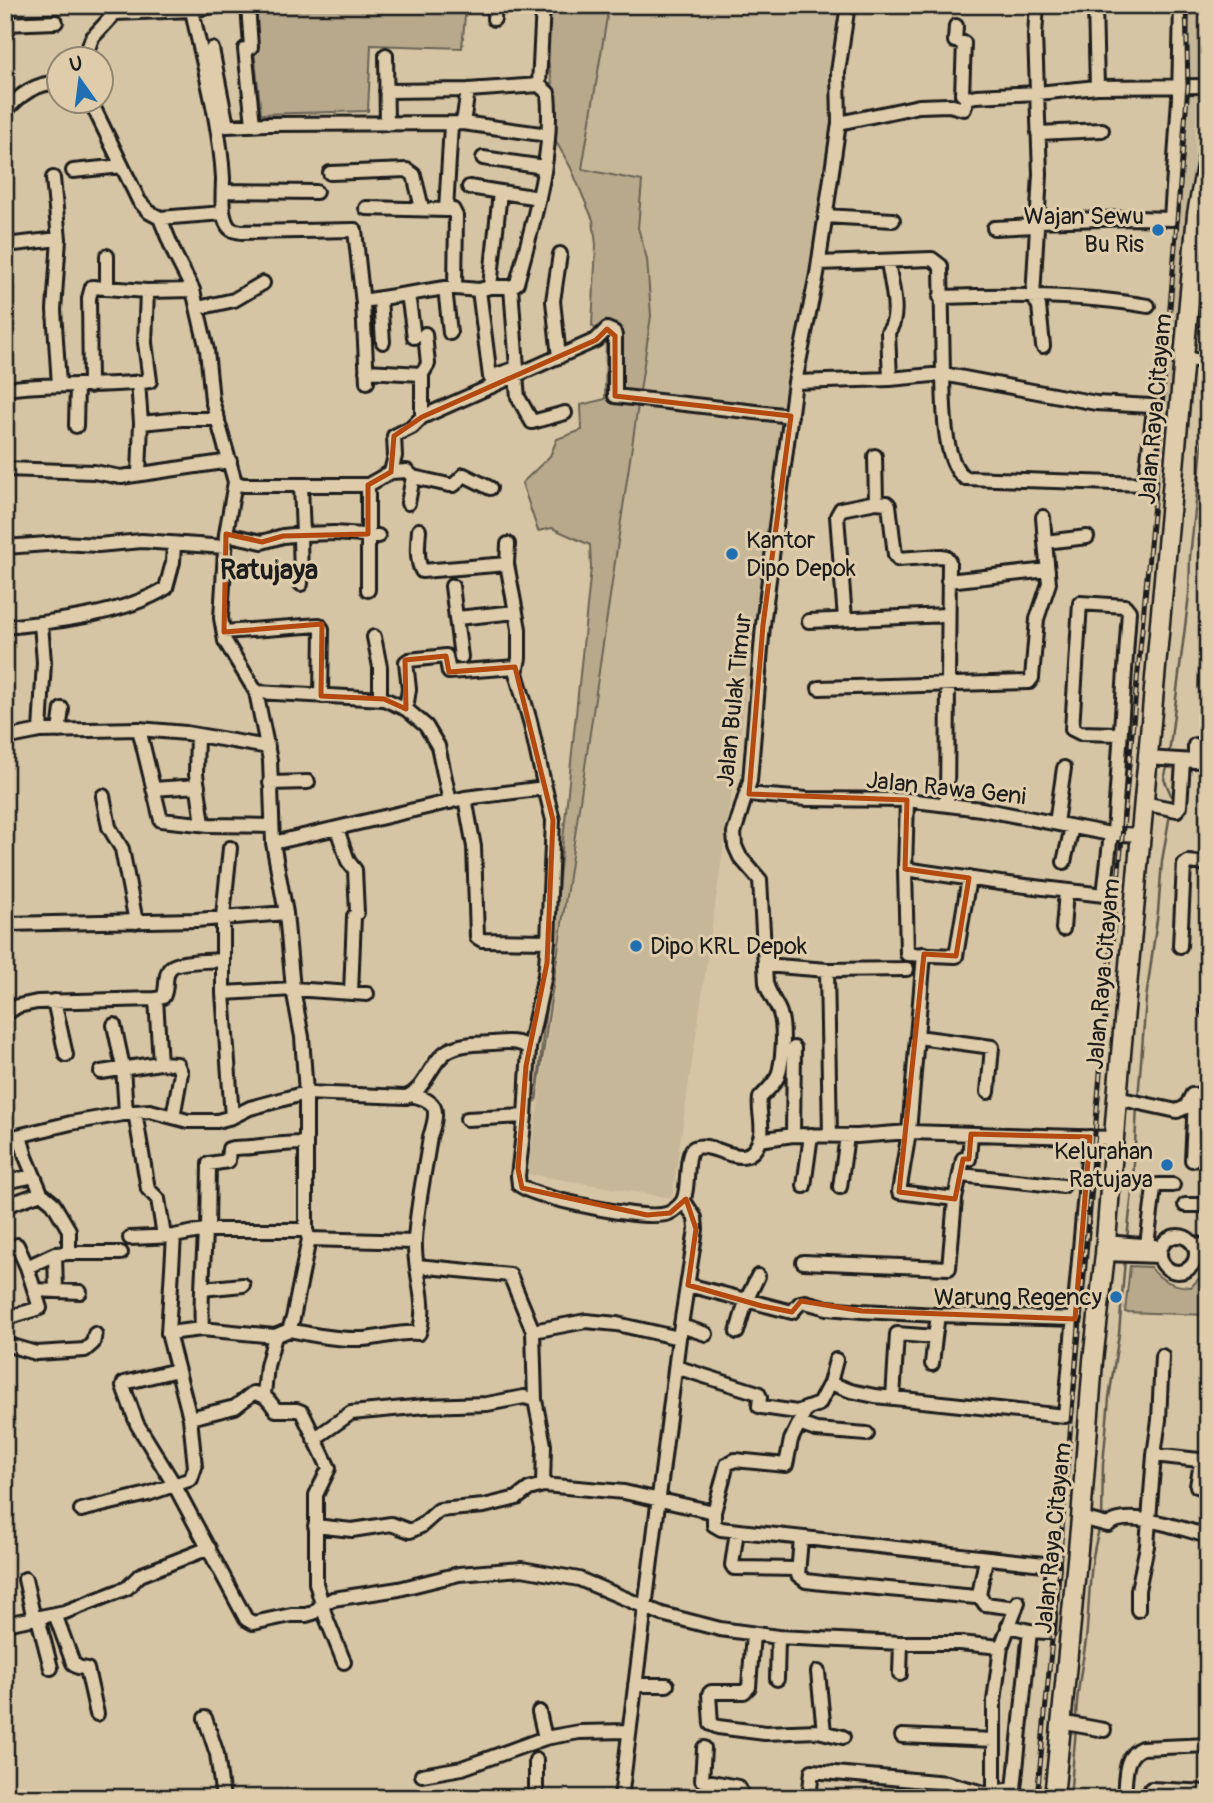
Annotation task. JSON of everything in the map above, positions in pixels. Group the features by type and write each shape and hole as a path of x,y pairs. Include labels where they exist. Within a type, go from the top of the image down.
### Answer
{"main road":[{"name":"Jalan Raya Citayam","path":"1054,1798 1071,1724 1093,1362 1110,1249 1113,1138 1123,1099 1140,835 1150,805 1178,419 1197,360 1197,214 1207,159"}],"street":[{"path":"89,46 92,38 114,9 191,9 221,5"},
{"path":"248,5 253,124"},
{"path":"539,85 543,5"},
{"name":"Jalan Bulak Timur","path":"759,1140 762,1132 758,1110 760,1098 778,1076 781,1016 768,993 760,880 744,865 735,846 734,832 746,794 754,753 763,625 787,416 819,263 839,123 838,72 848,5"},
{"path":"1037,5 1040,174 1033,297 1039,306 1043,346"},
{"path":"1095,5 1097,87"},
{"path":"995,228 1036,223 1171,219 1180,85 1181,5"},
{"path":"191,9 217,132 223,213 228,226 233,230 355,230 363,304 366,376 422,374"},
{"path":"5,24 56,22"},
{"path":"956,26 956,41 964,45 962,94 967,98 1097,87 1208,86"},
{"path":"212,49 225,124 229,127 253,124 457,124 548,135"},
{"path":"386,55 387,124"},
{"path":"5,111 24,93 36,86 46,84"},
{"path":"383,342 375,299 450,288 511,287 517,283 539,198 548,135 548,93 539,85 467,90 386,91"},
{"path":"446,210 457,124 467,90"},
{"path":"839,123 919,106 949,105 964,109 967,98"},
{"path":"98,116 139,201 149,212 160,218 223,213"},
{"path":"1038,133 1102,130"},
{"path":"483,158 544,167"},
{"path":"73,171 122,166"},
{"path":"330,173 407,170 414,175 422,208"},
{"path":"53,178 59,239 54,310 59,385"},
{"path":"469,187 539,198"},
{"path":"223,191 316,192"},
{"path":"491,382 484,288 500,192"},
{"path":"366,208 453,210 456,216 450,288 450,333"},
{"path":"825,216 894,220"},
{"path":"160,218 193,290 207,350 212,400 235,482 226,540 221,618 232,656 256,692 268,747 273,843 286,912 293,989 302,1037 306,1093 307,1235 289,1330"},
{"path":"5,245 59,239"},
{"path":"559,357 552,301 560,254"},
{"path":"107,257 107,287"},
{"path":"794,382 890,379 943,374 1096,403 1151,406 1154,409 1144,484 964,478 954,465 945,425 943,374 940,297 941,266 932,259 819,263"},
{"path":"888,261 894,320 894,325 888,332 890,379"},
{"path":"198,308 234,300 263,284"},
{"path":"76,426 84,386 89,298 92,287 148,291 193,290"},
{"path":"391,472 395,456 394,436 412,427 422,417 517,368 511,287"},
{"path":"5,389 150,381 145,343 148,291"},
{"path":"408,294 428,364 422,374 422,417"},
{"path":"940,297 1033,297 1123,301 1148,306"},
{"path":"491,382 516,376 559,357 596,340 607,329 614,332 615,396 787,416"},
{"path":"516,376 518,397 532,422 565,414"},
{"path":"138,383 141,423 139,473"},
{"path":"1153,418 1178,419"},
{"path":"141,423 218,419"},
{"path":"876,456 876,502"},
{"path":"5,469 94,472 121,477 230,461"},
{"path":"235,482 243,485 368,485 391,472 407,471 413,477 454,485 464,475 490,488"},
{"path":"408,503 413,477"},
{"path":"368,485 373,535 368,590"},
{"path":"301,486 301,584"},
{"path":"845,620 837,516 841,509 876,502 887,503 895,555 898,559 946,557 949,561 947,805"},
{"path":"819,688 1029,682 1032,678 1040,605 1048,586 1043,517"},
{"path":"419,530 419,567 422,571 508,564"},
{"path":"5,547 142,541 174,544 226,540 262,542 283,536 373,535"},
{"path":"1045,542 1087,537"},
{"path":"5,627 41,624 147,600 166,588 173,562 174,544"},
{"path":"508,544 519,658 516,667 553,820 545,975 528,1048 525,1116 518,1177 522,1188 582,1204 647,1215 670,1213 684,1201 689,1180 689,1154 693,1148 702,1146 720,1153 743,1155 757,1148 759,1140 793,1135 847,1136 909,1132 1113,1138"},
{"path":"948,581 1048,570"},
{"path":"452,586 461,657"},
{"path":"905,869 1104,895 1112,833 1120,734 1128,608 1080,603 1072,729 1080,733 1120,734"},
{"path":"457,618 516,612"},
{"path":"809,621 947,615"},
{"path":"40,731 44,663 41,624"},
{"path":"223,632 319,625 322,629 321,696"},
{"path":"374,637 380,667 380,699"},
{"path":"406,709 409,689 406,662 409,660 446,656 449,672 516,667"},
{"path":"256,692 380,699 406,709 426,726 438,746 450,802"},
{"path":"59,731 62,709"},
{"path":"5,738 40,731 139,729 268,747"},
{"path":"139,729 161,820 272,826"},
{"path":"197,735 198,786 203,824"},
{"path":"1154,758 1196,760 1195,746"},
{"path":"1150,805 1172,810 1177,810 1180,806 1179,761"},
{"path":"1056,823 1064,768"},
{"path":"270,783 308,782"},
{"path":"153,789 198,786"},
{"path":"273,843 465,798 545,788"},
{"name":"Jalan Rawa Geni","path":"746,794 807,799 907,800 1072,827 1140,835"},
{"path":"103,796 109,827 122,849 135,922"},
{"path":"465,798 474,847 477,937 482,940 548,941"},
{"path":"907,800 906,953 956,956 969,878"},
{"path":"1064,862 1072,827"},
{"path":"337,829 348,861 355,870 357,913 354,916 351,993"},
{"path":"230,848 223,916 223,993 232,1117"},
{"path":"1180,946 1184,865 1188,862 1208,864"},
{"path":"1063,929 1066,891"},
{"path":"5,924 197,920 286,912"},
{"path":"924,954 909,1132 899,1192 956,1199"},
{"path":"5,1014 18,1006 37,1002 156,999 163,997 167,989 171,966 223,960"},
{"path":"765,965 827,970 906,970"},
{"path":"827,970 830,1136"},
{"path":"223,993 293,989 367,994"},
{"path":"156,999 160,1063"},
{"path":"54,1001 66,1055"},
{"path":"81,1510 175,1486 191,1479 195,1474 190,1418 168,1333 169,1236 158,1199 148,1189 114,1025"},
{"path":"918,1037 992,1047 988,1092"},
{"path":"411,1096 438,1060 451,1049 464,1045 512,1042 528,1048"},
{"path":"793,1135 794,1048"},
{"path":"101,1072 172,1062 180,1067 173,1117"},
{"path":"69,1253 69,1230 64,1217 41,1193 34,1176 9,1136 130,1112 150,1111 203,1122 232,1117 250,1108 306,1093 411,1096 427,1098 433,1104 435,1122 414,1242 421,1286 419,1333 394,1333 363,1339 289,1330 275,1336 202,1329 168,1333"},
{"path":"1123,1099 1180,1111 1186,1107 1192,1095 1208,1096"},
{"path":"1192,1160 1195,1100 1208,1096"},
{"path":"467,1119 525,1116"},
{"path":"803,1262 949,1268 956,1199 963,1159 969,1159 971,1134"},
{"path":"804,1186 811,1135"},
{"path":"840,1186 847,1136"},
{"path":"830,1383 851,1391 893,1398 1065,1416 1090,1137"},
{"path":"202,1329 209,1164 228,1161 229,1149 233,1147 306,1143"},
{"path":"961,1175 1063,1186"},
{"path":"5,1182 34,1176"},
{"path":"1147,1245 1154,1188 1158,1185 1173,1185"},
{"path":"5,1206 41,1193"},
{"path":"621,1798 680,1332 696,1229 695,1218 684,1201"},
{"path":"1185,1205 1208,1205"},
{"path":"130,1238 207,1230 414,1242"},
{"path":"1199,1253 1180,1236 1169,1238 1161,1251 1165,1266 1174,1272 1190,1267 1208,1245"},
{"path":"10,1317 40,1309 17,1245"},
{"path":"1133,1251 1147,1245 1161,1251"},
{"path":"1110,1249 1161,1251"},
{"path":"27,1267 55,1254 121,1253"},
{"path":"55,1254 56,1291"},
{"path":"417,1266 510,1275 533,1331 535,1400 544,1445 543,1485"},
{"path":"737,1332 746,1301 758,1276"},
{"path":"688,1285 792,1312 804,1301 827,1308 1075,1319"},
{"path":"202,1289 243,1286"},
{"path":"35,1290 80,1292"},
{"path":"932,1364 938,1315"},
{"path":"533,1331 586,1321 706,1334"},
{"path":"5,1344 36,1353 85,1350 93,1343 95,1334"},
{"path":"893,1398 897,1334 935,1337"},
{"path":"264,1394 267,1366 275,1336"},
{"path":"1138,1610 1138,1590 1147,1546 1159,1420 1162,1356"},
{"path":"676,1367 758,1392 759,1406 797,1412 819,1404 830,1383 835,1360"},
{"path":"177,1370 124,1383 123,1386 137,1424 175,1486 246,1619 253,1622 306,1615 333,1599 399,1589 459,1574 522,1569 579,1579 681,1620 753,1634 1001,1647"},
{"path":"190,1418 235,1406 253,1393 264,1394 276,1410 302,1412 329,1468 316,1495 316,1583 344,1662"},
{"path":"314,1439 351,1413 425,1406 488,1404 524,1397 535,1400"},
{"path":"805,1410 791,1440 786,1465 735,1460 727,1464 715,1512 716,1528 1054,1566 1048,1632 1008,1626"},
{"path":"799,1424 816,1430 867,1434"},
{"path":"1154,1455 1204,1461 1196,1483 1199,1488 1208,1489"},
{"path":"315,1527 352,1530 391,1524 410,1531 421,1526 439,1510 517,1498 529,1489 543,1485 606,1490 715,1512"},
{"path":"1085,1520 1108,1525 1114,1520 1149,1520 1208,1536"},
{"path":"737,1531 733,1567 736,1569 797,1569"},
{"path":"801,1538 797,1569 800,1577 806,1581 939,1595 979,1595"},
{"path":"5,1624 55,1614 127,1588 140,1574 209,1548"},
{"path":"986,1559 979,1595 985,1604 1017,1605 1001,1647 995,1702 995,1792"},
{"path":"25,1580 51,1668"},
{"path":"55,1614 73,1663 87,1669 97,1714"},
{"path":"812,1771 947,1783 972,1791 1014,1789 1030,1631"},
{"path":"753,1634 749,1688 744,1692 711,1692 711,1724 765,1733 824,1732 843,1737"},
{"path":"777,1679 778,1637"},
{"path":"900,1674 901,1643"},
{"path":"818,1672 824,1732"},
{"path":"635,1685 667,1685"},
{"path":"539,1712 545,1738"},
{"path":"205,1718 217,1755 223,1798"},
{"path":"1071,1724 1104,1730"},
{"path":"422,1775 462,1768 545,1738 579,1732 628,1731"},
{"path":"902,1736 994,1740"},
{"path":"1124,1798 1128,1757 1133,1751 1142,1748 1208,1745"},
{"path":"704,1748 702,1780 738,1787 740,1798"},
{"path":"809,1798 814,1757"},
{"path":"536,1798 537,1760"},
{"path":"1151,1789 1202,1792"}],"highlighted area":[{"path":"607,329 615,336 615,396 791,416 763,625 749,794 907,800 905,869 969,878 956,956 924,954 899,1192 955,1199 963,1159 969,1159 971,1134 1090,1137 1075,1319 862,1311 801,1301 792,1312 762,1306 688,1285 696,1229 686,1199 670,1213 647,1215 522,1188 518,1169 526,1066 547,963 553,820 515,667 449,672 446,656 405,660 406,709 384,699 321,696 322,624 224,632 226,534 262,542 283,536 368,534 368,485 391,472 394,436 422,417 596,340"}],"shaded area":[{"path":"247,5 466,5 462,48 371,45 368,111 261,114"},
{"path":"546,5 609,5 582,169 642,181 638,228 647,259 651,316 536,1102 591,568 590,545 552,528 538,531 522,483 550,456 557,439 582,430 581,405 605,399 606,336 592,326 596,245 593,220 571,168 554,138 555,99 542,27"},
{"path":"609,5 843,5 836,33 836,123 802,314 672,1198 528,1174 651,316 647,259 638,228 642,181 582,169"},
{"path":"1186,5 1199,5 1194,176 1171,424 1156,427 1176,210"},
{"path":"1203,603 1208,604 1208,688 1198,688"},
{"path":"1130,1266 1150,1267 1168,1282 1191,1287 1208,1269 1208,1315 1125,1312"}],"waterway":[{"path":"1169,754 1189,595 1190,557 1208,392"},
{"path":"1168,764 1164,779 1172,797 1171,804"},
{"path":"1138,1099 1146,999 1170,814"},
{"path":"1127,1239 1137,1106"},
{"path":"1102,1521 1103,1464 1125,1259"},
{"path":"1076,1721 1091,1569 1100,1527"},
{"path":"1070,1798 1076,1728"}],"railway":[{"path":"1037,1798 1103,1037 1155,493 1188,85 1186,5"}],"place":[{"name":"Wajan Sewu Bu Ris","path":"1158,230"},
{"name":"Kantor Dipo Depok","path":"732,554"},
{"name":"Dipo KRL Depok","path":"636,946"},
{"name":"Kelurahan Ratujaya","path":"1167,1165"},
{"name":"Warung Regency","path":"1116,1297"}],"district":[{"name":"Ratujaya","path":"269,569"}]}
